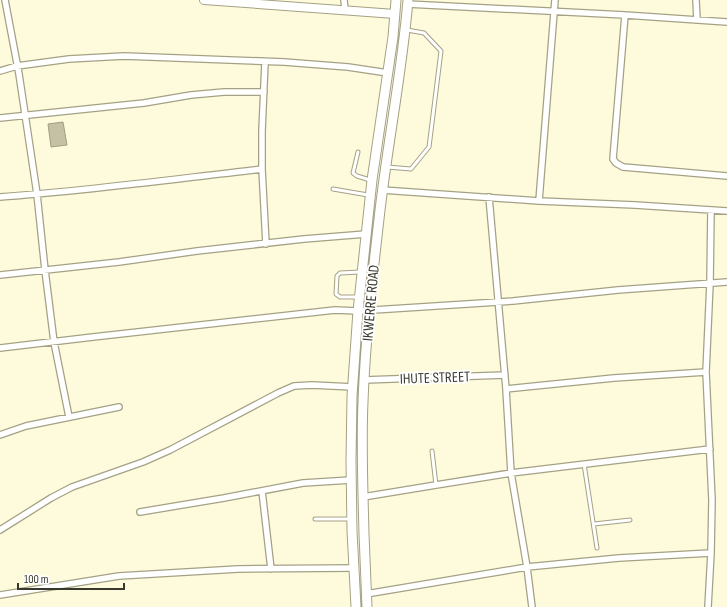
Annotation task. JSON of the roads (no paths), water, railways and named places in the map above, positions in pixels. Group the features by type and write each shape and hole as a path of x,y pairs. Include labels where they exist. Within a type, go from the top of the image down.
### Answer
{"main road":[{"name":"IKWERRE ROAD","path":"356,607 351,480 353,387 358,311 370,195 388,73 396,0"},
{"name":"IKWERRE ROAD","path":"367,607 363,497 364,380 382,190 406,30 408,2"}],"street":[{"path":"5,0 37,194 54,342 69,418"},
{"path":"204,0 395,14"},
{"path":"344,0 345,10"},
{"path":"539,200 555,0"},
{"path":"696,0 697,20"},
{"path":"408,2 727,22"},
{"path":"626,16 614,159 616,163 623,167 727,176"},
{"path":"0,71 17,66 124,56 193,58 348,67 388,73"},
{"path":"265,62 262,169 266,244"},
{"path":"0,118 144,102 191,95 224,92 264,92"},
{"path":"0,197 262,169"},
{"path":"382,190 727,211"},
{"path":"489,197 505,375 511,473 527,567 532,607"},
{"path":"708,607 712,500 706,372 710,284 711,210"},
{"path":"0,275 304,239 366,234"},
{"path":"0,348 335,310 358,311 498,302 618,290 727,282"},
{"path":"506,389 614,378 706,372"},
{"name":"IHUTE STREET","path":"364,380 505,375"},
{"path":"0,530 52,498 72,488 170,450 294,386 312,385 353,387"},
{"path":"0,435 26,426 119,407"},
{"path":"363,497 511,473 710,449"},
{"path":"140,512 303,483 351,480"},
{"path":"262,491 270,569"},
{"path":"366,594 527,567 619,558 711,553"},
{"path":"0,595 119,576 238,569 355,568"}],"lane":[{"path":"386,166 411,168 429,147 441,51 424,33 406,30"},
{"path":"358,152 353,173 357,176 372,180"},
{"path":"333,189 370,195"},
{"path":"359,297 337,296 337,276 340,273 362,272"},
{"path":"432,451 436,484"},
{"path":"584,464 597,548"},
{"path":"315,519 352,519"},
{"path":"594,524 630,520"}]}
